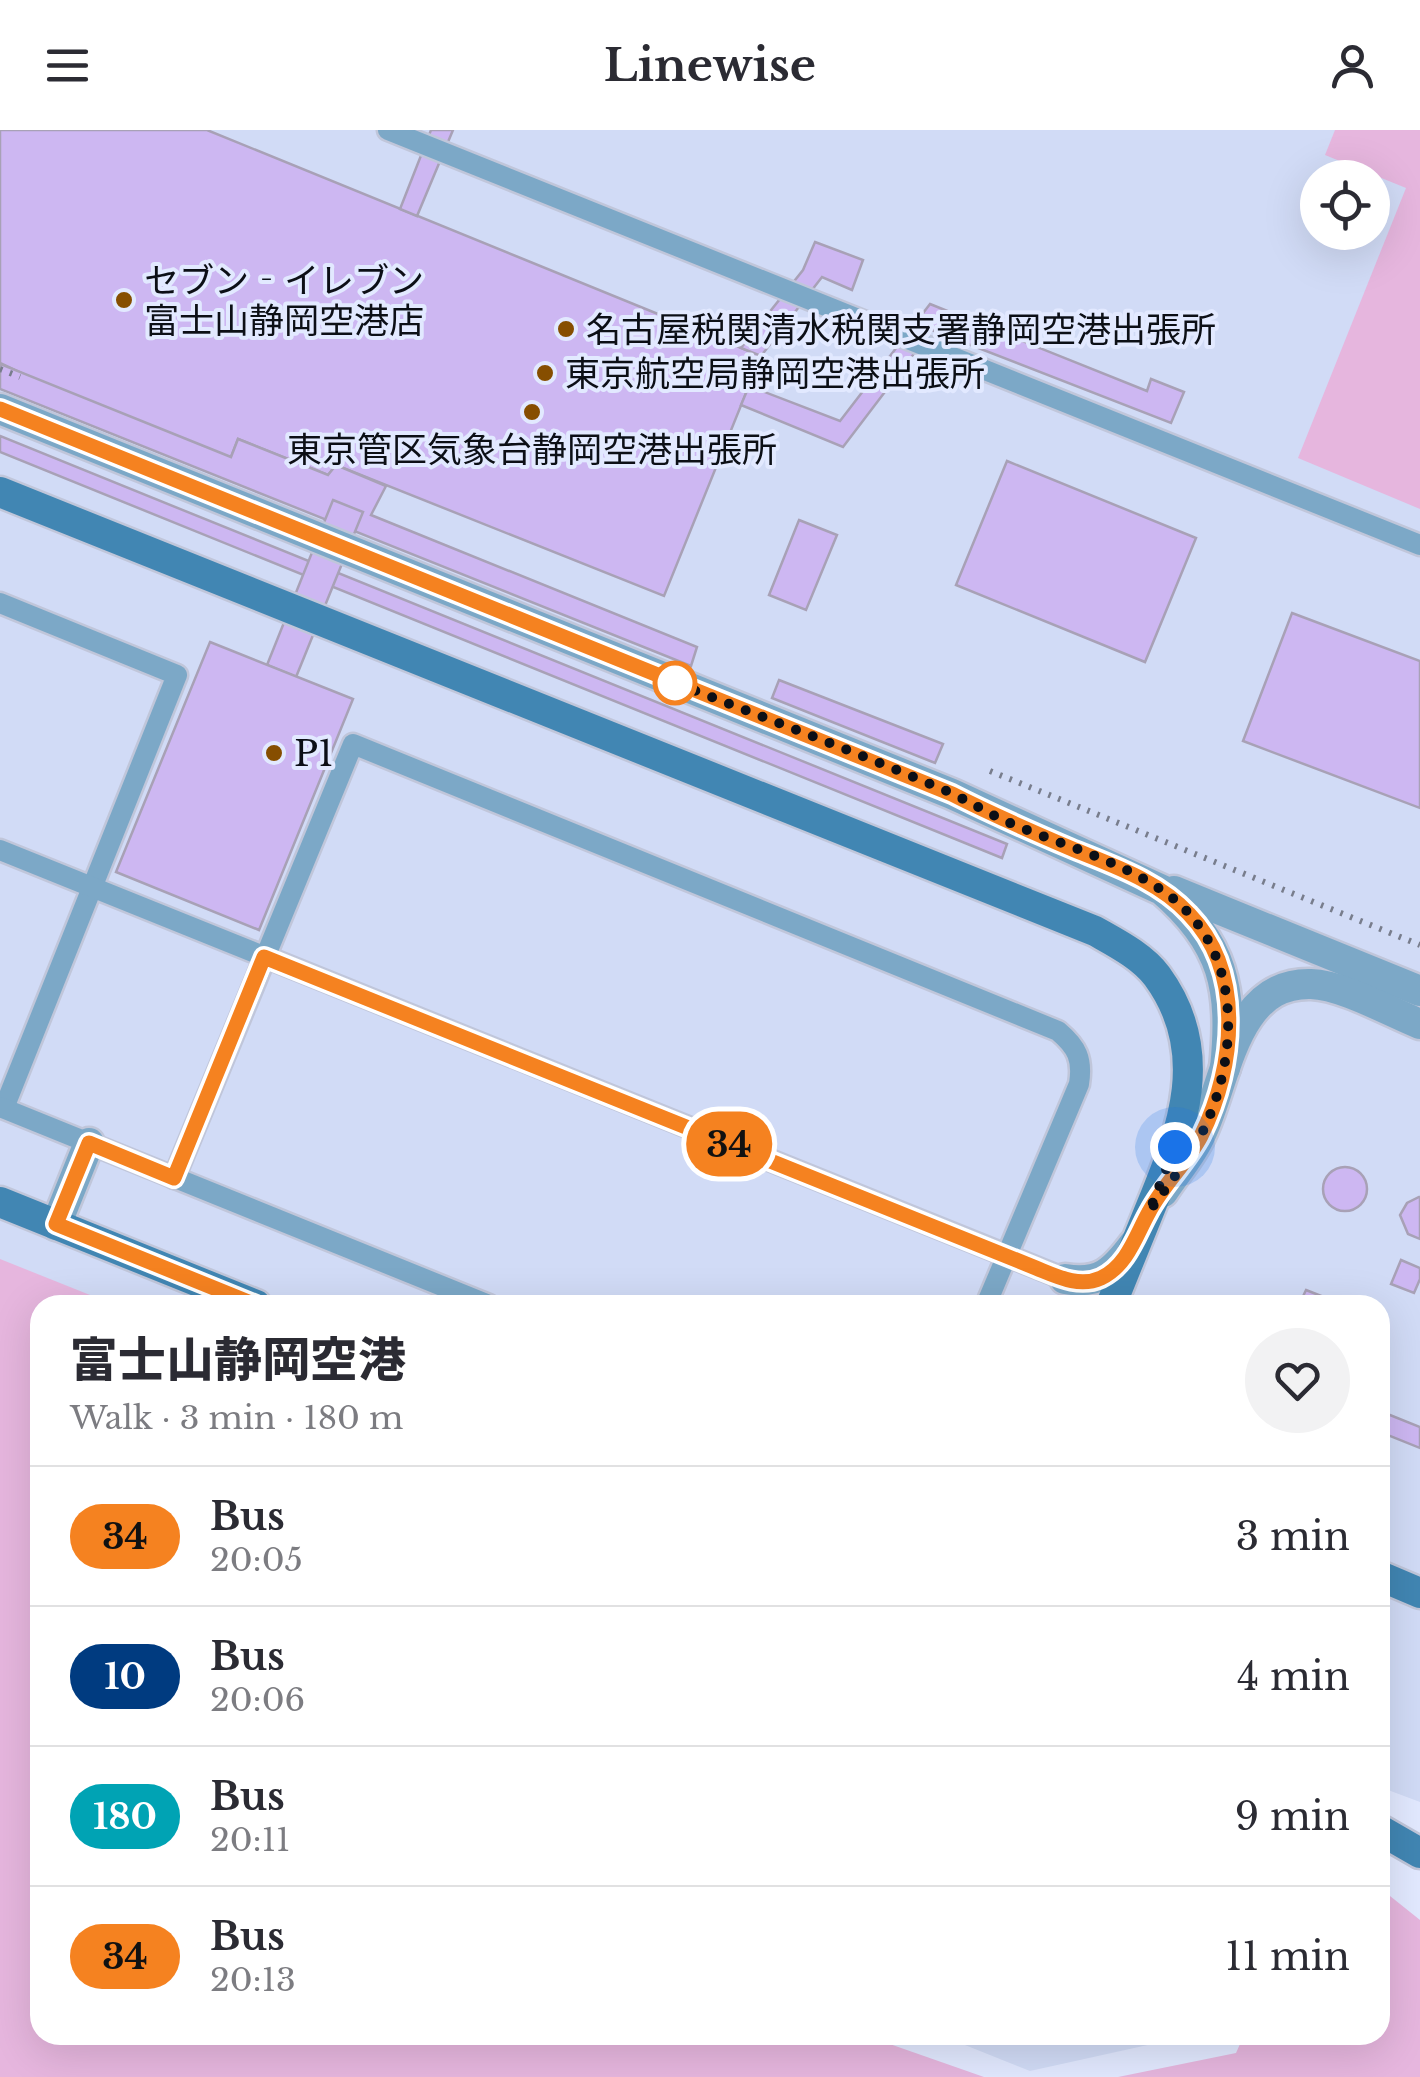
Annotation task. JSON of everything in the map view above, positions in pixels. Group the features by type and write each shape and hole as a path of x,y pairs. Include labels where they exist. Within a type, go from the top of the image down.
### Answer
{"street":[{"path":"0,409 952,794 1002,819 1420,992"},
{"path":"0,492 1094,931 1128,950 1155,974 1174,1004 1185,1038 1189,1076 1186,1109 1175,1147 1115,1295"},
{"path":"1126,871 1162,890 1190,914 1210,940 1228,1001 1225,1068"},
{"path":"1065,1280 1096,1280 1110,1273 1200,1138 1242,1027 1267,996 1312,984 1420,1024"},
{"path":"56,1224 89,1143"},
{"path":"0,1202 231,1295"},
{"path":"1390,1580 1420,1593"},
{"path":"1390,1836 1420,1853"}],"lane":[{"path":"388,130 1420,546"},
{"path":"0,603 177,675 2,1107 464,1295"},
{"path":"174,1178 354,744 1058,1031 1075,1046 1082,1065 1079,1084 990,1295"},
{"path":"0,850 1065,1280"}],"shaded area":[{"path":"0,130 1420,130 1420,1802 1390,1791 1390,1295 30,1295 30,1345 0,1464"},
{"path":"1335,130 1420,130 1420,509 1298,458 1381,250 1390,250 1390,228 1406,188 1390,181 1390,160 1337,160 1325,155"},
{"path":"0,1259 90,1295 30,1295 30,2045 893,2045 984,2077 0,2077"},
{"path":"1390,1896 1420,1920 1420,2077 1118,2077 1236,2053 1240,2045 1390,2045"},
{"path":"965,2045 1148,2045 1030,2071"}],"building":[{"path":"0,130 207,130 761,356 664,596 336,465 328,475 238,439 226,470 0,363"},
{"path":"431,130 453,130 417,216 400,209"},
{"path":"815,242 863,260 852,290 822,277 761,356 741,348 803,270"},
{"path":"930,304 1147,391 1151,379 1184,392 1171,423 932,330 843,447 741,405 749,386 840,421"},
{"path":"0,364 231,457 238,439 328,475 336,465 386,486 371,515 697,647 691,666 0,389"},
{"path":"0,436 1007,844 1002,858 0,452"},
{"path":"1007,461 1196,538 1145,662 956,585"},
{"path":"333,500 363,512 296,677 267,665"},
{"path":"799,520 837,535 806,610 769,595"},
{"path":"1292,613 1420,661 1420,808 1243,741"},
{"path":"210,642 353,699 259,930 116,872"},
{"path":"779,680 943,744 935,763 772,698"},
{"path":"1345,1167 1360,1174 1367,1189 1360,1204 1345,1211 1330,1204 1323,1189 1330,1174"},
{"path":"1420,1197 1420,1239 1408,1234 1400,1215 1407,1203"},
{"path":"1401,1260 1420,1268 1414,1293 1391,1284"},
{"path":"1390,1415 1420,1427 1420,1448 1390,1436"}],"bus line":[{"name":"34","path":"0,409 952,794 1126,871 1162,890 1190,914 1210,940 1221,969 1228,1001 1225,1068 1200,1138 1149,1212 1139,1238 1121,1262 1096,1280 1081,1282 1065,1280 264,957 174,1178 89,1143 56,1224 231,1295"}],"place":[{"name":"セブン‐イレブン 富士山静岡空港店","path":"124,300"},
{"name":"名古屋税関清水税関支署静岡空港出張所","path":"566,329"},
{"name":"東京航空局静岡空港出張所","path":"545,373"},
{"name":"東京管区気象台静岡空港出張所","path":"532,412"},
{"name":"P1","path":"274,753"}],"route":[{"path":"675,683 660,677 952,794 1126,871 1162,890 1190,914 1210,940 1221,969 1228,1001 1225,1068 1200,1138 1149,1212 1175,1147"}]}
